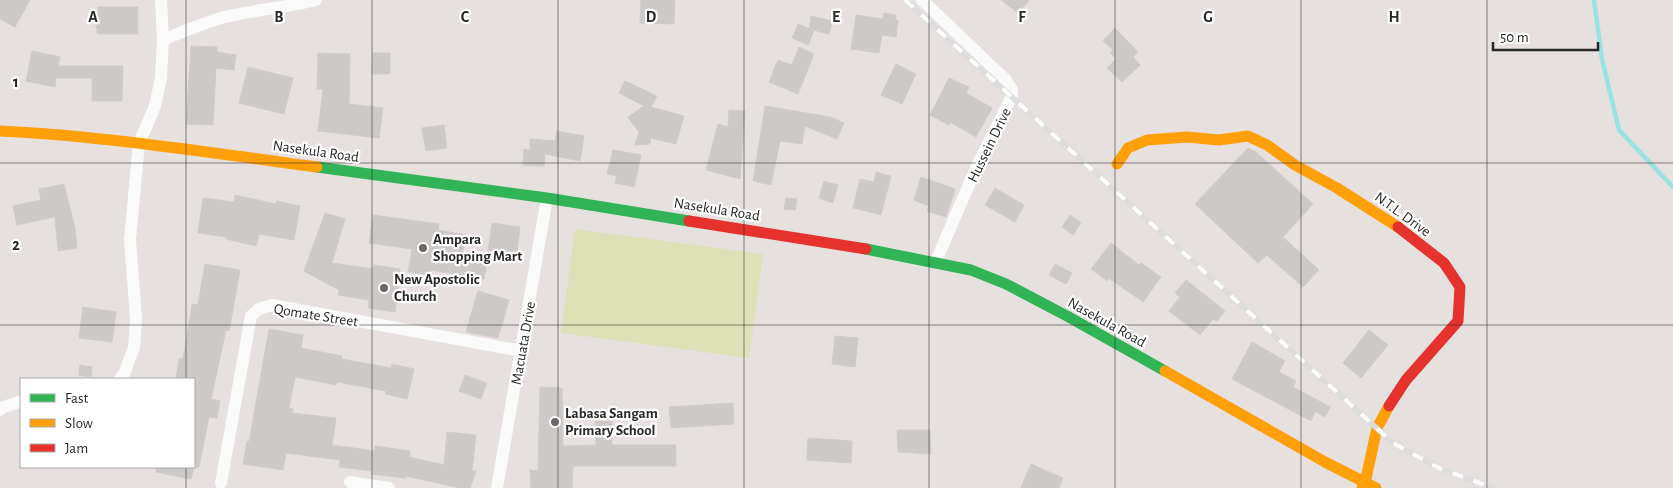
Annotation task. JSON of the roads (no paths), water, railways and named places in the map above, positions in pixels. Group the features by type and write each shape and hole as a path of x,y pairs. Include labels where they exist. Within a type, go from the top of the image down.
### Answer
{"main road":[{"name":"Nasekula Road","path":"0,131 47,133 139,143 548,198 779,234 936,261 971,270 1006,284 1067,316 1368,486"},
{"name":"N.T.L. Drive","path":"1116,164 1128,148 1147,140 1187,137 1219,140 1248,136 1388,219 1444,263 1460,287 1458,321 1406,380 1377,428 1368,486"}],"street":[{"path":"121,378 125,372 134,347 136,329 130,239 139,143 155,106 162,78 164,40 161,0"},
{"path":"164,40 186,30 222,18 316,0"},
{"name":"Hussein Drive","path":"922,0 1005,79 1012,90 1012,96 977,166 936,261"},
{"name":"Macuata Drive","path":"497,488 548,198"},
{"name":"Qomate Street","path":"221,483 251,316 259,309 272,305 522,351"},
{"path":"0,410 20,401"},
{"path":"350,482 388,488"}],"waterway":[{"path":"1594,0 1602,59 1619,130 1673,187"}],"railway":[{"path":"905,0 1393,443 1439,468 1493,488"}],"place":[{"name":"Ampara Shopping Mart","path":"423,248"},
{"name":"New Apostolic Church","path":"384,288"},
{"name":"Labasa Sangam Primary School","path":"555,422"}]}
